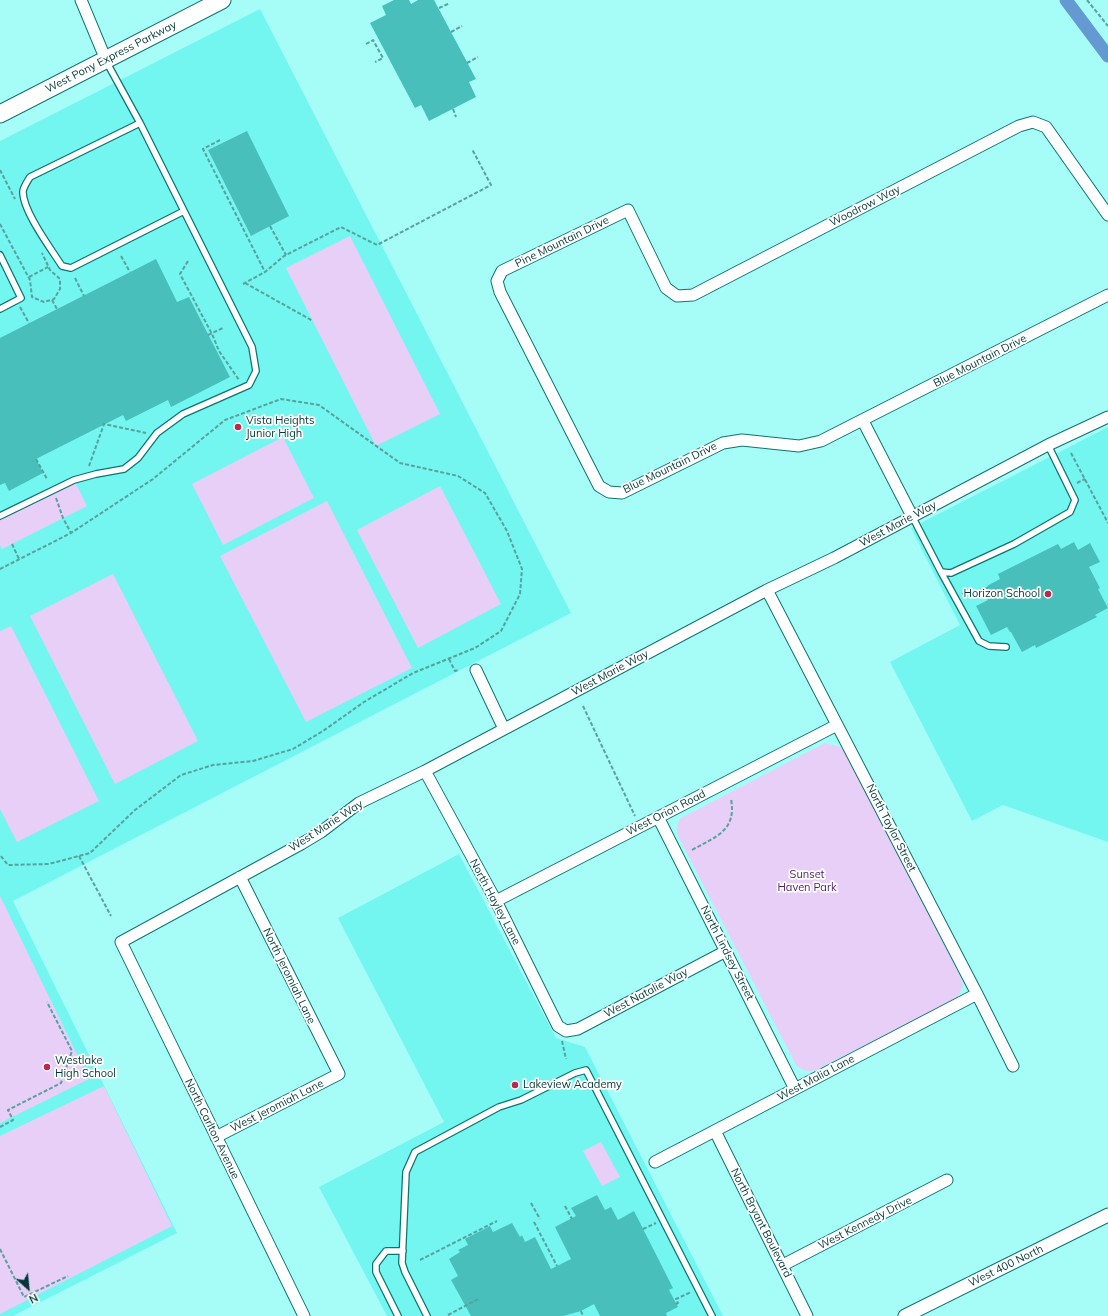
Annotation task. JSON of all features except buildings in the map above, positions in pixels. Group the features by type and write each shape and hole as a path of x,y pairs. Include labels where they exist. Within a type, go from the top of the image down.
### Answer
{"main road":[{"name":"West Pony Express Parkway","path":"0,114 222,0"}],"street":[{"path":"81,0 106,60"},
{"name":"Woodrow Way","path":"628,210 666,288 677,296 693,295 1020,126 1033,122 1046,127 1108,215"},
{"name":"Pine Mountain Drive","path":"499,277 502,271 628,210"},
{"name":"Blue Mountain Drive","path":"499,277 497,281 500,292 599,486 609,492 622,493 723,443 742,440 799,446 821,441 863,421 1108,295"},
{"name":"West Marie Way","path":"121,942 301,844 321,832 359,803 425,771 767,590 834,558 1048,445 1108,417"},
{"path":"863,421 912,516"},
{"name":"North Taylor Street","path":"767,590 1013,1066"},
{"path":"476,670 504,729"},
{"name":"West Orion Road","path":"496,901 837,725"},
{"name":"North Hayley Lane","path":"425,771 496,901 563,1035"},
{"name":"North Lindsey Street","path":"658,817 795,1089"},
{"name":"North Jeromiah Lane","path":"240,877 338,1074"},
{"name":"North Carlton Avenue","path":"121,942 304,1316"},
{"name":"West Natalie Way","path":"563,1035 578,1030 726,951"},
{"name":"West Malia Lane","path":"655,1162 977,994"},
{"name":"West Jeromiah Lane","path":"216,1137 338,1074"},
{"name":"North Bryant Boulevard","path":"715,1131 783,1265 807,1316"},
{"name":"West Kennedy Drive","path":"783,1265 947,1180"},
{"name":"West 400 North","path":"905,1316 1108,1215"}],"lane":[{"path":"0,516 74,480 124,469 138,458 156,435 182,414 249,385 256,372 252,347 140,123 106,60"},
{"path":"140,123 30,178 25,184 23,191 24,202 62,266 71,268 184,211"},
{"path":"0,255 21,298 0,309"},
{"path":"942,572 951,572 987,557 1014,544 1070,512 1075,500 1048,445"},
{"path":"912,516 979,641 989,646 1006,647"},
{"path":"427,1316 402,1263 406,1172 414,1152 500,1107 521,1100 575,1073 586,1070 712,1316"},
{"path":"398,1316 376,1272 376,1264 386,1252 403,1251"}],"path":[{"path":"1087,0 1108,26"},
{"path":"438,8 450,3"},
{"path":"451,32 462,26"},
{"path":"366,44 373,40 383,58 375,62"},
{"path":"467,63 478,57"},
{"path":"453,109 456,116"},
{"path":"220,140 203,149 265,272"},
{"path":"313,321 244,283 265,272 286,254 341,227 377,245 491,185 472,149"},
{"path":"0,170 17,205"},
{"path":"0,224 29,277 32,297 44,302 54,299 60,288 60,279 50,270 42,253"},
{"path":"270,226 286,254"},
{"path":"121,256 130,272"},
{"path":"188,261 180,274 212,334 219,351 239,380"},
{"path":"29,277 48,267"},
{"path":"75,278 84,296"},
{"path":"52,300 57,309"},
{"path":"20,307 29,323"},
{"path":"208,335 224,328"},
{"path":"0,569 71,533 153,479 225,420 281,398 319,405 400,463 458,476 485,493 507,531 522,569 520,594 501,631 475,648 413,673 364,702 323,731 293,749 253,761 213,765 181,776 135,810 90,853 49,864 8,865 0,855"},
{"path":"85,477 104,424 156,435"},
{"path":"1071,453 1108,523"},
{"path":"36,459 47,479"},
{"path":"1076,484 1085,479"},
{"path":"53,490 63,518 71,533"},
{"path":"12,544 19,559"},
{"path":"962,594 988,588"},
{"path":"449,659 455,671 458,670"},
{"path":"583,706 635,816"},
{"path":"692,850 722,833 729,826 732,816 732,799"},
{"path":"79,856 111,916"},
{"path":"0,1127 13,1120 8,1110 61,1083 72,1051 47,1002"},
{"path":"563,1035 566,1059"},
{"path":"531,1203 540,1219"},
{"path":"565,1206 572,1218"},
{"path":"420,1260 497,1220"},
{"path":"534,1222 557,1266"},
{"path":"643,1229 657,1222"},
{"path":"0,1249 24,1297 68,1276"},
{"path":"676,1304 678,1303 676,1299 692,1291"},
{"path":"448,1315 480,1298"},
{"path":"581,1311 583,1316"}],"shaded area":[{"name":"Vista Heights Junior High","path":"260,9 571,613 13,901 177,1233 13,1316 0,1316 0,141"},
{"path":"1108,427 1108,842 1003,805 972,821 890,662 960,625 911,528"},
{"name":"Lakeview Academy","path":"459,854 556,1038 585,1047 723,1316 387,1316 319,1187 444,1122 338,918"}],"green space":[{"path":"350,236 440,414 376,446 286,268"},
{"path":"283,437 314,498 223,545 192,484"},
{"path":"74,480 87,506 2,549 0,545 0,518"},
{"path":"440,486 501,604 418,648 357,530"},
{"path":"327,501 412,668 306,722 220,556"},
{"path":"113,574 198,741 115,784 30,616"},
{"path":"11,626 99,801 17,842 0,809 0,631"},
{"name":"Sunset Haven Park","path":"825,743 840,747 846,753 961,978 963,985 958,997 816,1070 808,1071 801,1069 796,1065 677,834 677,829 681,818"},
{"path":"0,896 89,1079 0,1123"},
{"name":"Westlake High School","path":"104,1086 172,1226 0,1314 0,1136"},
{"path":"601,1142 620,1177 602,1186 583,1151"}],"waterway":[{"path":"1066,0 1108,56"}],"place":[{"name":"Vista Heights Junior High","path":"238,427"},
{"name":"Horizon School","path":"1048,594"},
{"name":"Westlake High School","path":"47,1067"},
{"name":"Lakeview Academy","path":"515,1085"}]}
